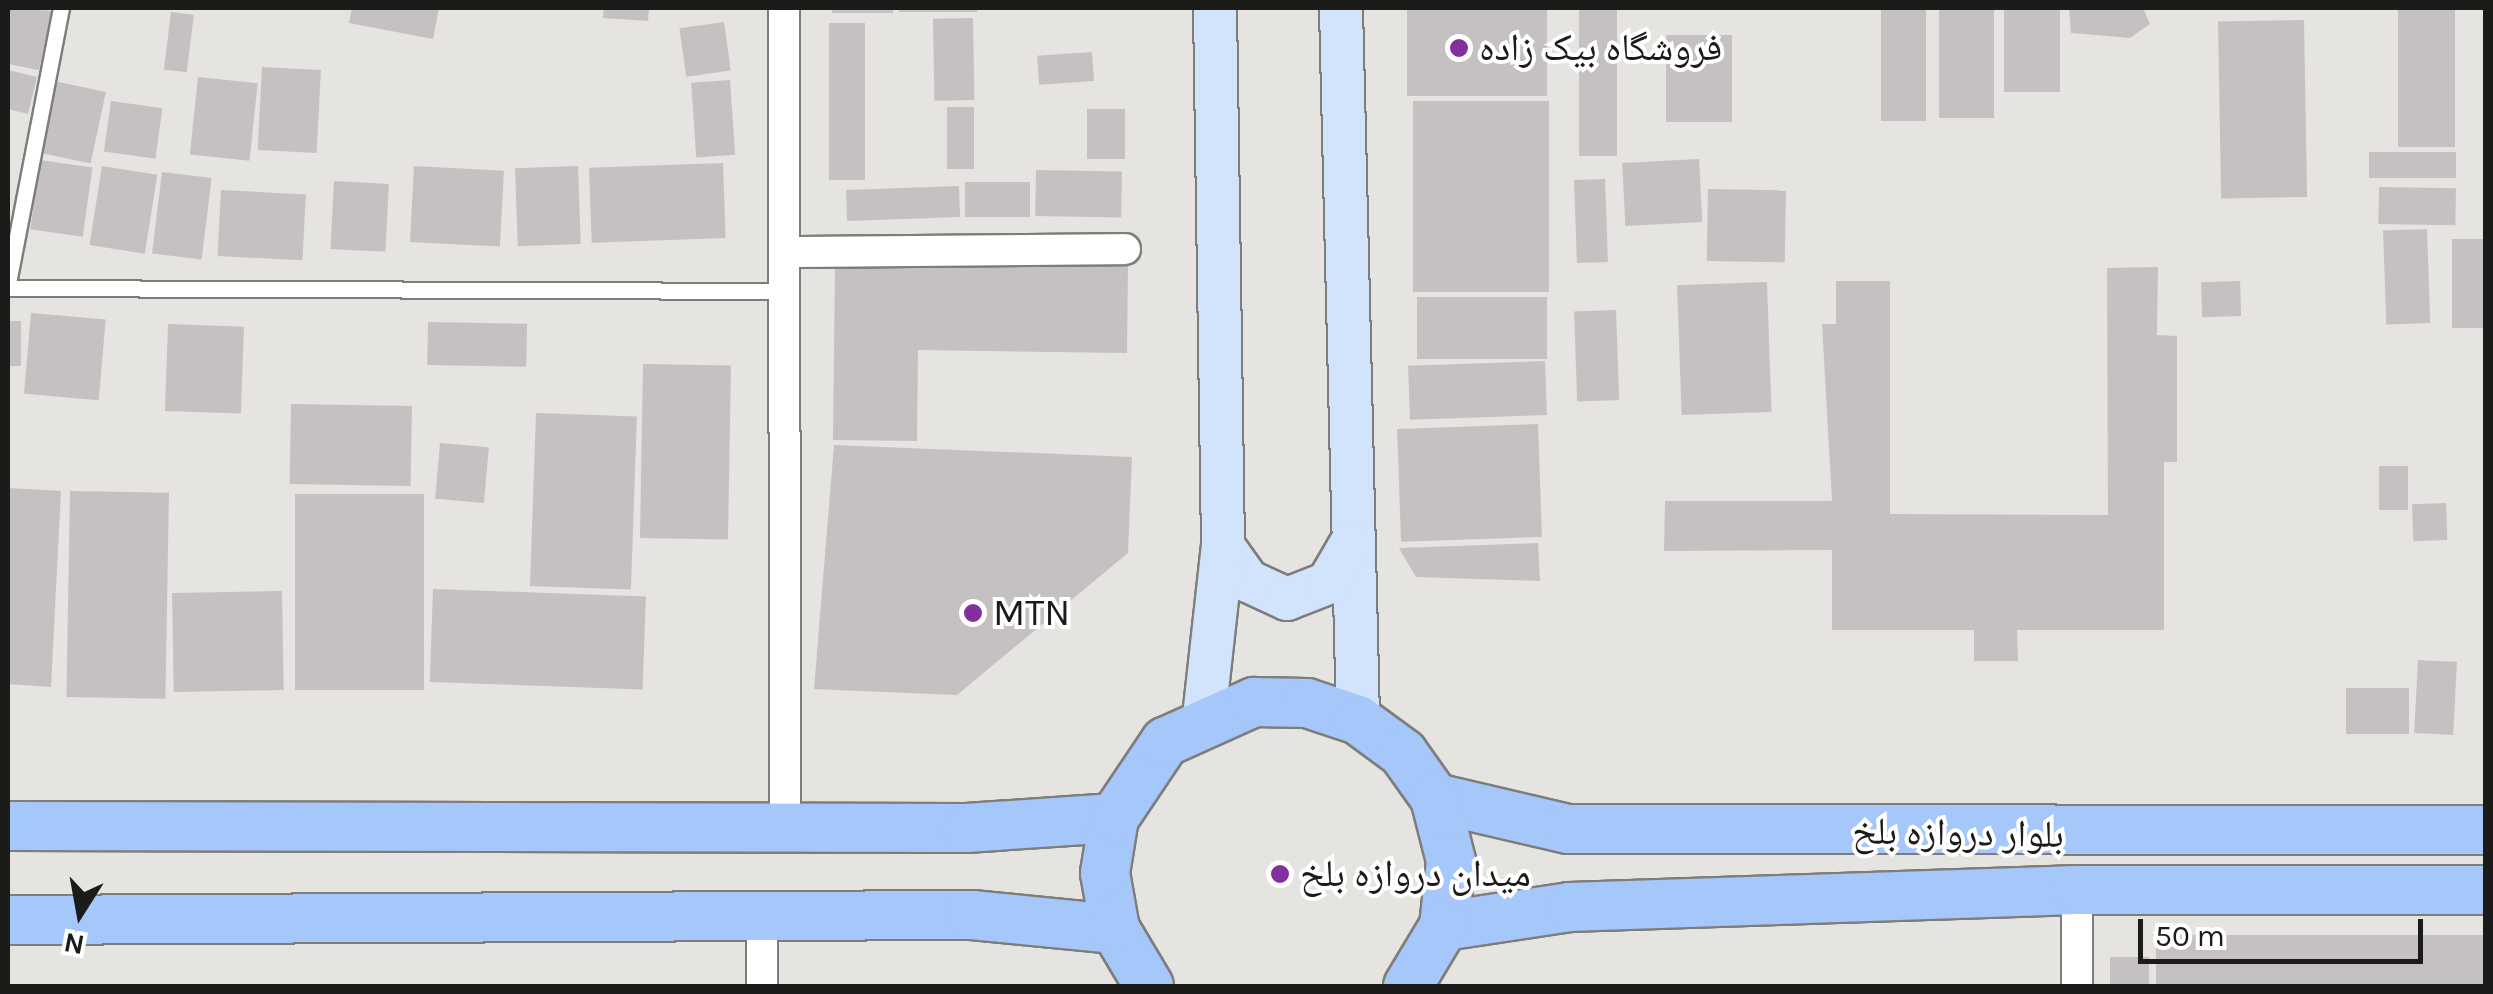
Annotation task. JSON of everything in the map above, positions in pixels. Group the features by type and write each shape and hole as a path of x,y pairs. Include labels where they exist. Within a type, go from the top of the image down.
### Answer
{"main road":[{"path":"1148,986 1114,929 1105,873 1114,818 1165,742 1204,717 1254,702 1308,703 1358,720 1403,753 1435,798 1452,861 1444,926 1408,986"},
{"name":"بلوار دروازه بلخ","path":"1435,798 1568,829 2486,830"},
{"path":"8,826 785,822 966,828 1114,818"},
{"name":"بلوار دروازه بلخ","path":"1444,926 1570,907 2078,890 2486,890"},
{"path":"8,920 972,914 1114,929"}],"street":[{"path":"784,8 785,822"},
{"path":"1204,717 1223,546 1214,8"},
{"path":"1341,8 1350,546 1358,720"},
{"path":"786,252 1125,249"},
{"path":"1223,546 1248,581 1287,599 1328,583 1350,546"},
{"path":"2077,986 2078,890"},
{"path":"762,914 762,986"}],"lane":[{"path":"61,8 8,285 786,290"}],"building":[{"path":"8,8 52,11 39,70 8,64"},
{"path":"352,8 439,8 433,39 349,23"},
{"path":"604,8 649,8 648,21 603,18"},
{"path":"832,8 893,8 893,13 832,13"},
{"path":"899,8 977,8 977,12 899,12"},
{"path":"1407,8 1547,8 1547,96 1407,96"},
{"path":"1579,8 1617,8 1617,156 1579,156"},
{"path":"1881,8 1926,8 1926,121 1881,121"},
{"path":"1939,8 1994,8 1994,118 1939,118"},
{"path":"2004,8 2060,8 2060,92 2004,92"},
{"path":"2069,8 2143,8 2150,24 2130,38 2071,33"},
{"path":"2398,8 2455,8 2455,147 2398,147"},
{"path":"171,12 194,15 187,72 164,70"},
{"path":"973,18 974,100 934,101 933,19"},
{"path":"2304,20 2307,197 2221,198 2218,22"},
{"path":"724,22 731,71 686,77 679,28"},
{"path":"829,23 865,23 865,180 829,180"},
{"path":"1666,35 1732,35 1732,122 1666,122"},
{"path":"1092,52 1094,81 1039,85 1037,56"},
{"path":"262,67 321,70 317,153 258,150"},
{"path":"8,70 37,77 28,114 8,109"},
{"path":"198,77 258,83 250,161 190,155"},
{"path":"730,80 735,155 696,158 691,83"},
{"path":"54,81 106,92 91,163 39,152"},
{"path":"111,101 162,108 155,159 104,152"},
{"path":"1413,101 1549,101 1549,292 1413,292"},
{"path":"947,107 974,107 974,169 947,169"},
{"path":"1087,109 1125,109 1125,159 1087,159"},
{"path":"2369,152 2456,152 2456,178 2369,178"},
{"path":"1699,159 1702,222 1625,226 1622,163"},
{"path":"40,160 92,167 83,237 30,229"},
{"path":"723,163 726,238 592,243 589,168"},
{"path":"102,166 157,175 145,254 89,245"},
{"path":"414,166 504,171 500,247 410,242"},
{"path":"578,166 581,244 518,246 515,168"},
{"path":"1036,170 1122,172 1121,217 1035,216"},
{"path":"162,172 212,178 202,259 152,253"},
{"path":"1605,179 1608,262 1577,263 1574,180"},
{"path":"334,181 389,184 385,252 330,249"},
{"path":"965,182 1030,182 1030,217 965,217"},
{"path":"959,186 960,217 847,221 846,190"},
{"path":"2379,187 2456,188 2455,225 2378,224"},
{"path":"1708,189 1786,190 1785,262 1707,261"},
{"path":"221,190 306,194 302,260 218,256"},
{"path":"2427,229 2430,323 2386,324 2383,231"},
{"path":"2452,239 2483,239 2483,328 2452,328"},
{"path":"835,262 1128,266 1127,353 918,350 917,441 833,440"},
{"path":"2158,267 2157,335 2177,336 2177,462 2164,462 2164,630 2017,630 2018,661 1974,661 1974,630 1832,630 1832,550 1664,551 1665,501 1832,501 1822,324 1836,324 1836,281 1890,281 1890,514 2108,515 2107,268"},
{"path":"2240,281 2241,316 2202,317 2201,282"},
{"path":"1767,282 1772,412 1682,415 1677,285"},
{"path":"1417,297 1547,297 1547,359 1417,359"},
{"path":"1616,310 1619,400 1577,401 1574,311"},
{"path":"31,313 106,320 99,400 24,394"},
{"path":"8,321 21,321 21,366 8,366"},
{"path":"428,322 527,324 526,367 427,365"},
{"path":"168,324 244,327 241,414 165,411"},
{"path":"1545,361 1547,415 1410,420 1408,366"},
{"path":"643,364 731,366 728,540 640,538"},
{"path":"291,404 412,406 411,486 290,484"},
{"path":"536,413 637,417 631,589 530,586"},
{"path":"1538,424 1542,537 1401,542 1397,429"},
{"path":"440,443 489,447 484,503 435,499"},
{"path":"834,445 1132,457 1128,553 957,695 814,689"},
{"path":"2379,466 2408,466 2408,510 2379,510"},
{"path":"8,488 61,491 51,687 8,684"},
{"path":"70,491 169,493 165,699 66,697"},
{"path":"295,494 424,494 424,690 295,690"},
{"path":"2446,503 2447,540 2413,541 2412,504"},
{"path":"1538,543 1540,581 1416,577 1399,548"},
{"path":"433,589 646,596 643,689 430,682"},
{"path":"282,591 284,690 174,692 172,593"},
{"path":"2418,660 2457,662 2453,735 2414,733"},
{"path":"2346,688 2409,688 2409,734 2346,734"},
{"path":"2156,935 2486,935 2486,986 2156,986"},
{"path":"2110,957 2149,957 2149,986 2110,986"}],"place":[{"name":"فروشگاه بیک زاده","path":"1459,48"},
{"name":"MTN","path":"973,613"},
{"name":"میدان دروازه بلخ","path":"1280,874"}]}
